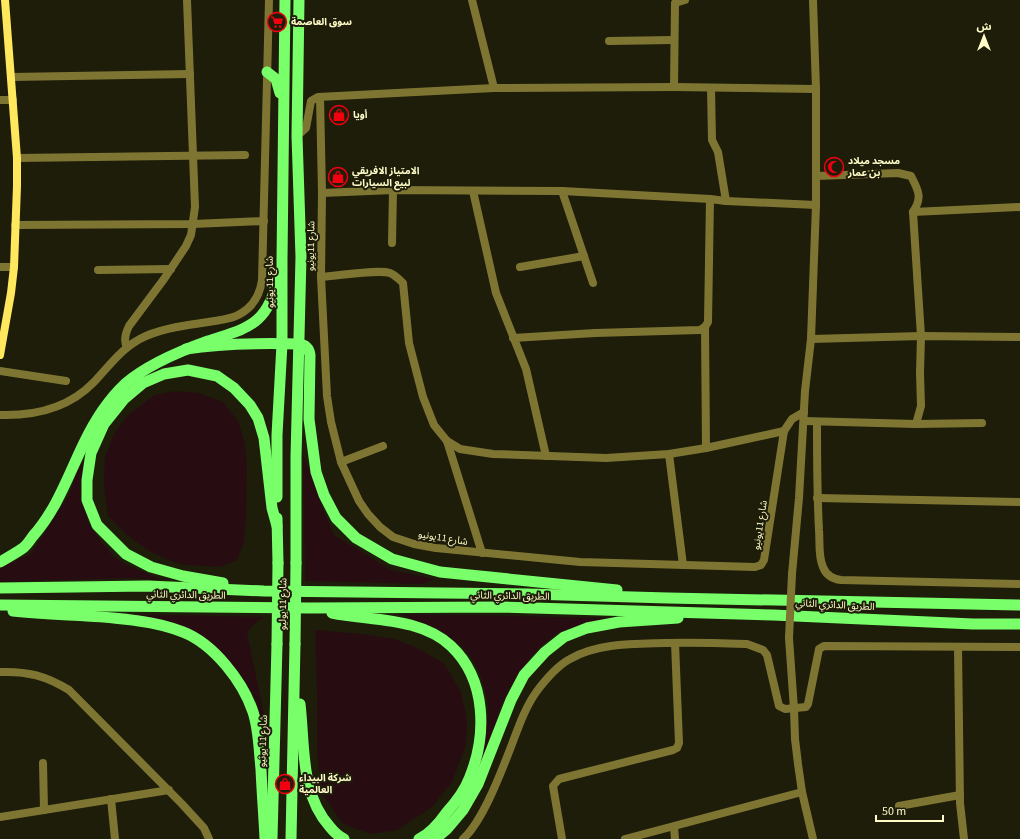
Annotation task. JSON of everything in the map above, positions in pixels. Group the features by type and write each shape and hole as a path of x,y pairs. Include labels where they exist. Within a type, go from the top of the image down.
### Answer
{"highway":[{"name":"شارع 11 يونيو","path":"278,564 277,435 282,344 285,0"},
{"path":"299,0 297,136 301,257 299,344"},
{"path":"267,72 276,78 284,104"},
{"path":"0,562 23,548 44,524 62,492 84,443 100,414 115,395 139,373 171,356 186,349 238,331 258,320 270,303 282,260"},
{"path":"186,349 227,344 299,344 309,350 309,419 316,472 324,495 336,518 356,538 392,559 440,572 703,598"},
{"name":"شارع 11 يوليو","path":"295,671 296,457 299,344"},
{"path":"277,526 272,508 264,438 258,418 250,405 234,388 217,376 188,370 164,374 143,383 124,399 104,424 91,453 87,480 87,500 97,525 126,554 151,567 184,576 219,582 360,587 383,591"},
{"name":"شارع 11 يوليو","path":"277,644 278,564"},
{"name":"الطريق الدائري الثاني","path":"0,588 148,586 264,590 383,591 1020,605"},
{"name":"الطريق الدائري الثاني","path":"0,605 310,608 502,607 772,614 973,624 1020,624"},
{"path":"310,608 344,615 410,625 431,633 450,646 469,668 478,690 481,714 476,758 469,780 458,799 442,819 424,837 419,839"},
{"path":"0,610 33,614 84,616 140,621 172,628 185,633 212,651 229,669 242,687 254,713 259,742 265,839"},
{"path":"435,839 447,829 463,810 478,784 511,700 524,675 545,652 564,637 587,628 619,622 772,614"},
{"name":"شارع 11 يونيو","path":"272,839 277,644"},
{"path":"291,839 291,780 295,671"},
{"path":"295,671 301,713 306,770 311,797 322,818 339,836 344,839"}],"main road":[{"path":"0,356 14,267 17,158 5,0"}],"street":[{"path":"127,346 125,337 129,326 186,246 193,224 195,207 187,0"},
{"path":"0,415 32,414 64,403 88,387 127,346 166,329 227,319 246,310 255,300 261,287 269,0"},
{"path":"472,0 494,88"},
{"path":"674,87 675,2 685,0"},
{"path":"813,0 817,176 811,339 806,376 799,498 788,638 795,738 802,792 813,839"},
{"path":"609,41 674,40"},
{"path":"11,77 190,74"},
{"path":"297,136 306,128 311,101 320,97 494,88 674,87 816,89"},
{"path":"711,88 712,140 718,152 726,201"},
{"name":"شارع 11يونيو","path":"320,97 322,193 321,277 327,396 331,422 341,462 360,501 368,514 380,527 393,536 414,544 482,553 580,562 711,567 755,567 761,564 764,560 784,431"},
{"path":"0,100 13,100"},
{"path":"17,158 245,155"},
{"path":"817,176 898,173 910,176 919,193 918,204 913,212 921,336 921,406 916,424"},
{"path":"322,193 393,190 562,191 816,205"},
{"path":"392,243 393,190"},
{"path":"474,191 496,293 526,370 546,456"},
{"path":"562,191 593,283"},
{"path":"513,338 595,333 700,330 705,327 708,322 710,199"},
{"path":"913,212 1020,207"},
{"path":"15,226 193,224 264,221"},
{"path":"520,267 584,256"},
{"path":"0,267 14,267"},
{"path":"98,270 171,269"},
{"path":"321,277 380,272 391,273 399,278 403,283 409,343 423,397 434,425 447,441 460,449 493,454 606,458 669,454 706,448 784,431 792,420 804,412"},
{"path":"705,327 706,448"},
{"path":"811,339 921,336 1020,337"},
{"path":"0,371 66,381"},
{"path":"804,421 916,424 982,423"},
{"path":"817,422 817,498 821,561 828,575 836,580 1020,584"},
{"path":"447,441 482,553"},
{"path":"341,462 383,446"},
{"path":"669,454 683,565"},
{"path":"817,498 1020,502"},
{"path":"463,839 471,836 497,784 524,713 536,691 559,667 568,660 580,654 596,649 636,643 747,644 763,650 767,655 779,706 785,709 794,709 806,707 808,704 819,649 824,646 1020,647"},
{"path":"562,839 553,786 559,779 673,750 678,746 675,643"},
{"path":"958,647 960,795 964,839"},
{"path":"0,672 33,673 47,678 70,690 169,790 204,828 209,839"},
{"path":"43,763 44,810"},
{"path":"0,817 169,790"},
{"path":"625,839 802,792"},
{"path":"899,806 960,795"},
{"path":"111,799 115,839"},
{"path":"674,827 675,839"}],"shaded area":[{"path":"175,391 199,393 223,402 238,421 245,444 247,466 244,542 237,560 220,567 187,565 173,562 147,550 126,534 108,516 104,485 105,457 114,434 126,417 154,395"},
{"path":"303,455 334,535 391,570 434,579 423,584 305,581"},
{"path":"84,460 81,481 81,498 88,522 102,543 114,557 125,564 162,580 129,578 0,582 0,567 31,554 69,495 77,472"},
{"path":"119,614 264,617 253,625 247,633 266,724 262,725 256,701 244,680 219,651"},
{"path":"400,614 609,618 559,632 544,643 529,659 516,677 502,703 480,770 488,706 487,696 476,666 469,654 450,637 426,624"},
{"path":"315,630 362,634 394,639 415,647 444,663 461,692 467,720 466,745 452,782 432,807 397,830 371,834 343,824 321,792 317,752"}],"place":[{"name":"سوق العاصمة","path":"277,22"},
{"name":"أويا","path":"339,115"},
{"name":"مسجد ميلاد بن عمار","path":"834,167"},
{"name":"الامتياز الافريقي لبيع السيارات","path":"338,177"},
{"name":"شركة البيداء العالمية","path":"285,784"}]}
